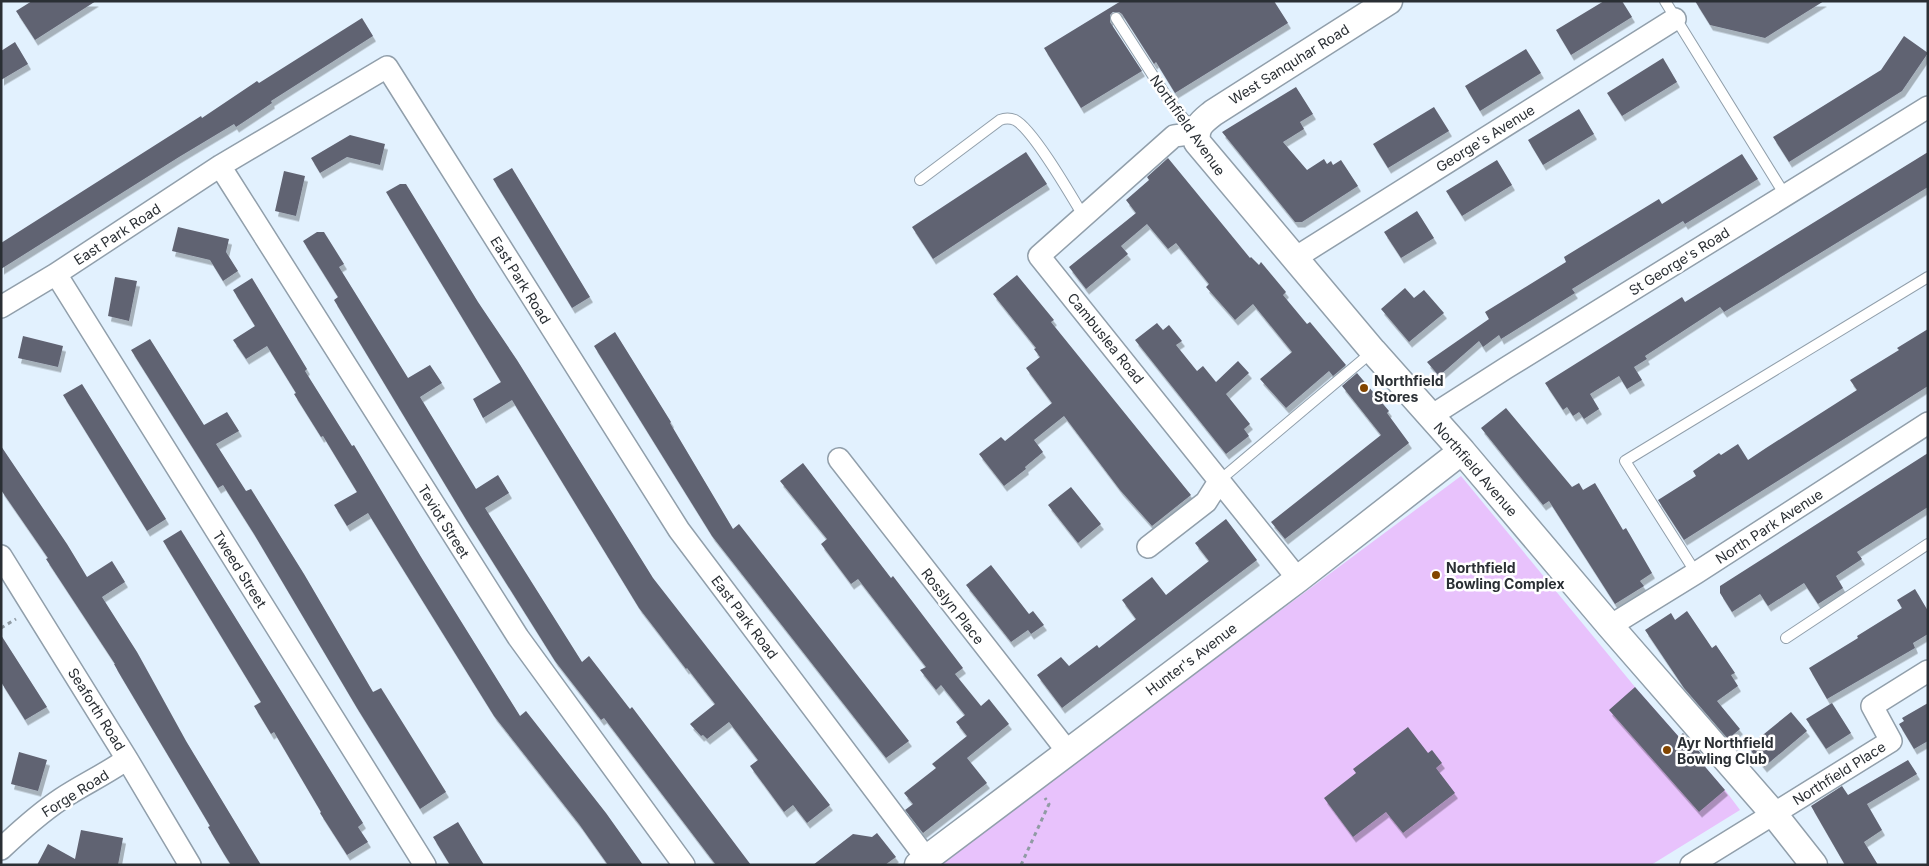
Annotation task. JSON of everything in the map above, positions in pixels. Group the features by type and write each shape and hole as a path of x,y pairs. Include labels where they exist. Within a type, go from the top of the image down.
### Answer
{"street":[{"name":"West Sanquhar Road","path":"1196,133 1201,122 1213,113 1389,1"},
{"name":"George's Avenue","path":"1295,258 1670,10"},
{"name":"East Park Road","path":"1,307 56,274 220,166 387,67 679,530 922,862"},
{"name":"St George's Road","path":"1431,416 1928,107"},
{"name":"Cambuslea Road","path":"1196,133 1174,136 1082,212 1039,256 1298,579"},
{"name":"Northfield Avenue","path":"1196,133 1197,142 1206,155 1373,351 1462,451 1610,626 1774,813 1814,865"},
{"name":"Teviot Street","path":"220,166 518,637 684,865"},
{"name":"Tweed Street","path":"56,274 425,865"},
{"name":"North Park Avenue","path":"1610,626 1696,573 1928,423"},
{"name":"Hunter's Avenue","path":"922,862 1298,579 1462,451"},
{"name":"Rosslyn Place","path":"839,460 1068,752"},
{"path":"1148,547 1206,502 1220,480"},
{"name":"Seaforth Road","path":"1,556 127,759 190,865"},
{"name":"Northfield Place","path":"1774,813 1891,741 1872,706 1928,670"},
{"name":"Forge Road","path":"1,849 19,831 61,799 112,770 127,759"},
{"path":"1691,865 1774,813"}],"lane":[{"path":"1670,10 1785,195"},
{"name":"Northfield Avenue","path":"1116,18 1170,102 1196,133"},
{"path":"920,180 1000,120 1006,118 1015,120 1021,125 1043,153 1082,212"},
{"path":"1696,573 1624,461 1928,277"},
{"path":"1220,480 1373,351"},
{"path":"1786,638 1928,544"}],"path":[{"path":"1021,865 1049,804"}],"shaded area":[{"name":"Northfield Bowling Complex","path":"1461,476 1635,687 1725,790 1740,810 1651,865 939,865"}],"building":[{"path":"32,1 96,1 35,40 16,11"},
{"path":"1121,1 1274,1 1288,23 1175,93 1122,14 1113,12 1110,15 1110,22 1142,71 1081,108 1044,48"},
{"path":"1604,1 1622,1 1632,17 1571,55 1556,30"},
{"path":"1695,1 1824,1 1765,38 1710,25"},
{"path":"362,18 373,36 271,101 272,103 236,127 234,124 179,157 1,269 1,243 201,116 202,118 257,81 259,83"},
{"path":"1904,36 1928,53 1902,91 1789,162 1773,137 1881,70"},
{"path":"15,42 28,64 1,80 1,51"},
{"path":"1526,49 1541,73 1480,111 1465,86"},
{"path":"1663,58 1677,82 1622,116 1607,93"},
{"path":"1296,87 1313,114 1300,122 1304,129 1283,142 1307,170 1324,159 1327,164 1331,161 1333,165 1341,160 1358,186 1302,222 1295,222 1222,132"},
{"path":"1434,107 1449,131 1388,168 1373,144"},
{"path":"1579,109 1594,134 1543,165 1528,140"},
{"path":"350,135 385,144 380,165 347,157 320,173 311,158"},
{"path":"1026,152 1047,184 933,259 912,227"},
{"path":"1928,152 1928,187 1724,312 1720,307 1645,356 1647,359 1634,367 1642,380 1627,389 1619,376 1590,394 1599,409 1584,419 1579,412 1573,416 1567,407 1563,410 1545,383 1682,297 1685,302"},
{"path":"1742,154 1758,179 1685,224 1683,221 1572,289 1575,293 1501,339 1499,335 1483,347 1479,341 1439,376 1427,362 1489,319 1485,312 1566,262 1564,257 1659,199 1662,204"},
{"path":"1168,158 1250,258 1259,265 1261,262 1286,292 1283,295 1307,324 1310,322 1346,365 1333,376 1329,371 1286,408 1260,379 1292,352 1253,304 1235,320 1206,287 1209,284 1176,243 1168,249 1147,224 1121,246 1128,254 1086,289 1069,267 1136,213 1126,200 1149,180 1147,177"},
{"path":"1497,160 1512,185 1462,216 1446,191"},
{"path":"512,168 590,297 572,308 493,179"},
{"path":"284,171 305,176 296,216 275,211"},
{"path":"400,184 406,184 478,302 517,360 653,578 830,805 807,823 793,805 784,812 750,766 758,760 729,722 707,739 703,735 701,736 690,724 715,704 639,608 512,400 483,418 473,399 501,382 386,192"},
{"path":"1417,211 1434,238 1401,258 1384,232"},
{"path":"178,227 229,239 226,252 238,271 223,281 210,260 172,251"},
{"path":"317,232 324,232 344,264 339,267 408,378 430,365 442,383 420,397 476,489 498,475 509,493 485,508 582,662 589,656 630,709 632,707 751,865 716,865 604,718 601,720 555,661 467,521 334,300 338,297 303,241"},
{"path":"1017,275 1054,320 1051,322 1191,495 1152,526 1120,490 1064,416 1034,440 1043,452 1025,467 1026,469 1004,486 979,454 1001,437 1005,441 1052,403 1026,368 1040,357 1034,349 1036,348 993,294"},
{"path":"115,277 137,281 129,321 108,316"},
{"path":"252,278 307,369 305,371 352,446 354,445 520,716 526,711 606,813 643,865 608,865 579,824 494,716 368,513 347,526 334,505 357,492 323,436 321,437 294,394 296,393 267,346 246,359 233,340 255,326 233,290"},
{"path":"1405,288 1414,298 1424,290 1444,313 1409,342 1381,309"},
{"path":"1157,323 1163,330 1169,325 1182,341 1176,345 1197,371 1203,366 1216,382 1238,361 1249,373 1226,394 1250,424 1244,429 1249,436 1226,454 1135,340"},
{"path":"1928,329 1928,386 1684,540 1658,500 1696,476 1693,471 1719,453 1721,455 1738,444 1748,460 1857,390 1850,380 1899,350 1897,348"},
{"path":"615,332 671,422 733,529 739,524 909,741 886,758 712,536 594,346"},
{"path":"23,336 63,346 58,367 18,358"},
{"path":"150,339 204,425 227,412 239,431 216,444 246,491 251,489 304,574 373,692 381,688 446,792 420,809 357,708 254,534 223,485 218,488 131,350"},
{"path":"1357,373 1389,411 1387,413 1409,443 1285,539 1271,522 1381,435 1342,386"},
{"path":"82,384 166,519 147,531 63,395"},
{"path":"1506,408 1572,487 1579,483 1583,490 1595,483 1623,530 1626,528 1652,573 1640,581 1644,586 1615,604 1549,501 1543,505 1481,428"},
{"path":"1,446 87,577 112,561 125,582 102,597 137,652 186,741 261,865 231,865 224,854 208,827 210,826 115,664 46,559 48,558 1,490"},
{"path":"1928,453 1928,507 1857,552 1862,559 1836,576 1843,588 1818,604 1804,583 1768,606 1760,594 1732,612 1720,593 1720,586"},
{"path":"803,463 963,668 955,674 981,706 989,699 1009,724 967,758 987,783 923,833 905,810 913,804 904,793 936,768 932,764 967,736 956,722 965,715 941,685 936,690 920,670 926,667 858,579 851,584 821,544 827,539 780,481"},
{"path":"1071,487 1101,524 1078,543 1048,505"},
{"path":"1226,519 1257,560 1062,708 1037,675 1061,657 1069,666 1097,645 1099,648 1136,619 1122,600 1152,577 1166,595 1209,561 1195,543"},
{"path":"181,530 363,823 358,827 368,842 347,855 320,813 274,732 271,734 254,706 261,702 163,541"},
{"path":"991,565 1029,614 1033,611 1044,625 1031,634 1028,630 1011,642 966,585"},
{"path":"1915,589 1928,611 1928,634 1913,643 1915,648 1827,699 1809,668 1902,608 1897,600"},
{"path":"1687,611 1712,648 1716,645 1735,673 1731,675 1738,686 1717,701 1740,729 1728,739 1684,688 1645,630 1671,613 1675,620"},
{"path":"1,635 47,707 25,720 1,682"},
{"name":"Ayr Northfield Bowling Club","path":"1635,687 1679,737 1683,733 1705,758 1701,762 1725,790 1699,812 1609,710"},
{"path":"1832,703 1851,733 1826,749 1806,719"},
{"path":"1928,703 1928,741 1914,749 1899,724 1904,721 1902,718"},
{"path":"1791,712 1807,731 1764,767 1748,747"},
{"path":"1408,727 1428,753 1432,750 1442,763 1436,768 1455,793 1403,833 1386,812 1353,837 1324,798 1356,773 1353,769"},
{"path":"19,752 47,760 38,791 11,784"},
{"path":"1908,760 1917,774 1867,804 1882,830 1864,842 1878,865 1845,865 1811,806 1842,786 1848,795"},
{"path":"458,822 484,865 450,865 433,837"},
{"path":"81,830 123,838 118,865 37,865 48,844 75,859"},
{"path":"877,833 896,857 885,865 813,865 853,834 872,837"}],"place":[{"name":"Northfield Stores","path":"1364,388"},
{"name":"Northfield Bowling Complex","path":"1436,575"},
{"name":"Ayr Northfield Bowling Club","path":"1667,750"}]}
